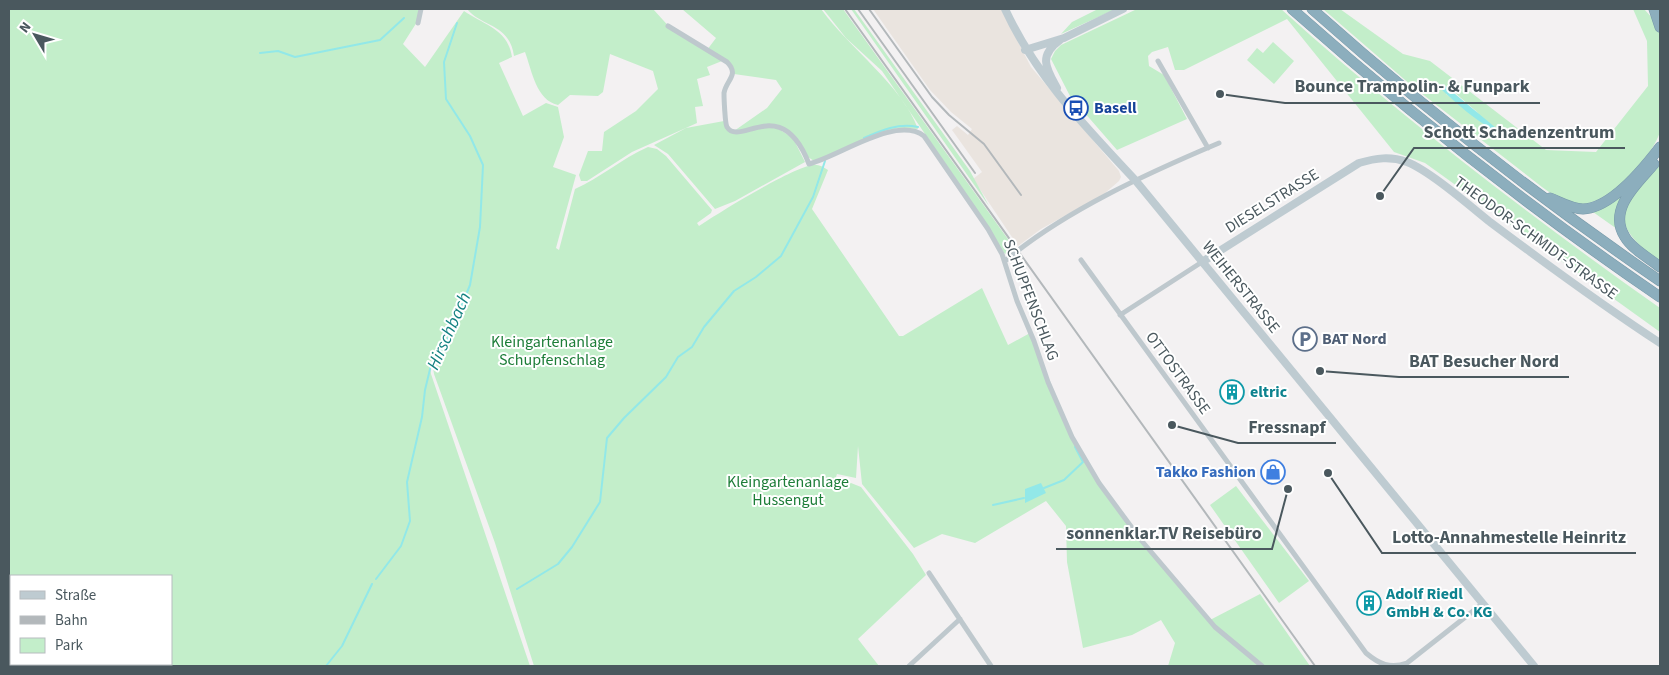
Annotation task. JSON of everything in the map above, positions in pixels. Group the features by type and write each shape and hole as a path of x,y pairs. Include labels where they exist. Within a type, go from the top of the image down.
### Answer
{"highway":[{"path":"1292,9 1443,138 1554,222 1660,297"},
{"path":"1312,9 1391,77 1537,193 1660,281"},
{"path":"1655,9 1660,27"},
{"path":"1537,193 1577,208 1598,206 1621,189 1660,147"},
{"path":"1660,158 1626,198 1620,212 1620,221 1624,237 1660,267"}],"street":[{"path":"418,23 421,9"},
{"name":"WEIHERSTRASSE","path":"1005,9 1025,50 1065,104 1136,181 1534,666"},
{"path":"1025,50 1064,38 1123,9"},
{"path":"1655,9 1660,13"},
{"name":"SCHUPFENSCHLAG","path":"668,26 727,62 732,68 733,77 724,93 727,127 734,132 743,132 768,125 779,126 795,138 809,164 825,160 897,130 912,130 922,134 988,229 1005,261 1014,295 1034,341 1048,382 1072,437 1099,483 1141,540 1215,627 1262,666"},
{"path":"1064,38 1049,50 1046,64 1065,104"},
{"path":"1158,61 1208,148"},
{"path":"1005,261 1043,232 1136,181 1219,143"},
{"name":"DIESELSTRASSE","path":"1120,315 1360,163 1375,158 1393,158"},
{"name":"THEODOR-SCHMIDT-STRASSE","path":"1393,158 1412,164 1660,344"},
{"name":"OTTOSTRASSE","path":"1081,260 1354,638 1372,658 1388,666 1407,663 1482,604"},
{"path":"929,574 991,666"},
{"path":"910,666 960,619"}],"shaded area":[{"path":"873,9 1001,9 1031,67 1119,171 1121,177 1119,181 1104,194 1041,229 1018,246 973,179 982,172 952,130 957,126 968,135 972,129 951,112 930,90"}],"green space":[{"path":"9,9 419,9 417,22 403,44 425,67 464,11 494,29 506,40 512,57 499,63 523,116 546,103 558,107 564,137 553,167 576,175 556,248 559,250 575,189 648,147 657,149 666,156 712,210 711,213 697,223 699,226 756,191 789,174 813,165 828,170 812,209 899,336 903,336 982,288 1008,345 1030,333 1061,414 1087,464 1119,511 1191,599 1210,620 1260,594 1310,666 1168,666 1175,643 1161,620 1132,635 1083,648 1067,562 1066,526 1046,501 975,543 942,534 914,548 862,484 858,446 856,478 837,474 836,477 861,487 913,554 926,575 858,639 879,666 534,666 495,543 434,374 433,368 440,351 432,361 430,367 431,374 530,666 82,665 172,665 172,575 10,575 9,647"},
{"path":"467,9 653,9 673,31 722,61 707,67 710,75 697,79 703,106 695,107 697,123 632,152 587,181 581,181 579,175 588,151 602,151 604,132 636,111 658,89 653,71 610,54 603,92 598,96 570,95 558,105 551,102 540,91 525,52 514,56 507,37 495,27 480,20"},
{"path":"682,9 821,9 888,82 900,97 918,129 897,128 814,161 808,157 785,128 773,124 734,131 767,108 782,89 776,80 734,74 733,67 707,50 716,38"},
{"path":"823,9 843,9 1015,249 1006,254 1004,253 882,71 846,38"},
{"path":"851,9 854,9 970,171 989,206"},
{"path":"1098,9 1116,9 1061,34 1072,22"},
{"path":"1137,9 1281,9 1419,127 1514,201 1660,308 1660,332 1425,163 1394,152 1287,19 1184,70 1175,70 1168,47 1152,52 1148,56 1149,66 1164,75 1187,119 1117,150 1070,96 1051,59 1061,45"},
{"path":"1323,9 1340,9 1403,54 1430,61 1546,150 1596,152 1648,86 1647,41 1633,9 1644,9 1654,20 1660,34 1660,132 1638,168 1626,180 1601,198 1588,203 1576,204 1563,200 1542,187 1412,86","holes":["1447,86 1476,111 1489,127 1446,94"]},
{"path":"1273,42 1294,61 1274,84 1247,60 1257,48 1263,53"},
{"path":"724,121 729,131 774,126 793,138 805,162 735,201 715,209 668,154 654,145 686,128"},
{"path":"1660,165 1660,263 1643,249 1632,236 1626,225 1624,215 1634,193"},
{"path":"1624,191 1617,229 1593,212"},
{"path":"1236,486 1309,581 1279,603 1210,505"}],"water":[{"path":"1443,84 1496,128 1494,130 1466,111 1441,89"},
{"path":"1041,483 1046,493 1025,503 1025,489"}],"waterway":[{"path":"260,53 278,51 295,57 380,40 404,18"},
{"name":"Hirschbach","path":"376,579 401,546 410,521 407,482 422,417 425,390 431,365 447,341 470,285 480,227 483,165 470,136 446,99 444,62 457,23"},
{"path":"864,138 897,127 918,127"},
{"path":"517,589 558,564 572,547 600,502 607,438 624,418 666,377 678,357 692,347 704,327 734,291 756,277 781,256 813,197 825,161"},
{"path":"1044,488 1064,480 1083,462 1075,447"},
{"path":"993,505 1024,498"},
{"name":"Hirschbach","path":"326,666 342,646 372,584"}],"railway":[{"path":"845,9 1315,666"},
{"path":"858,9 975,173"},
{"path":"869,9 932,97 949,115 984,144 1021,195"}],"place":[{"name":"Bounce Trampolin- & Funpark","path":"1220,94"},
{"name":"Basell","path":"1076,108"},
{"name":"Schott Schadenzentrum","path":"1380,196"},
{"name":"BAT Nord","path":"1305,339"},
{"name":"BAT Besucher Nord","path":"1320,371"},
{"name":"eltric","path":"1232,392"},
{"name":"Fressnapf","path":"1172,425"},
{"name":"Takko Fashion","path":"1273,472"},
{"name":"Lotto-Annahmestelle Heinritz","path":"1328,473"},
{"name":"sonnenklar.TV Reisebüro","path":"1288,489"},
{"name":"Adolf Riedl GmbH & Co. KG","path":"1369,603"}],"park label":[{"name":"Kleingartenanlage Schupfenschlag","path":"552,351"},
{"name":"Kleingartenanlage Hussengut","path":"788,491"}]}
